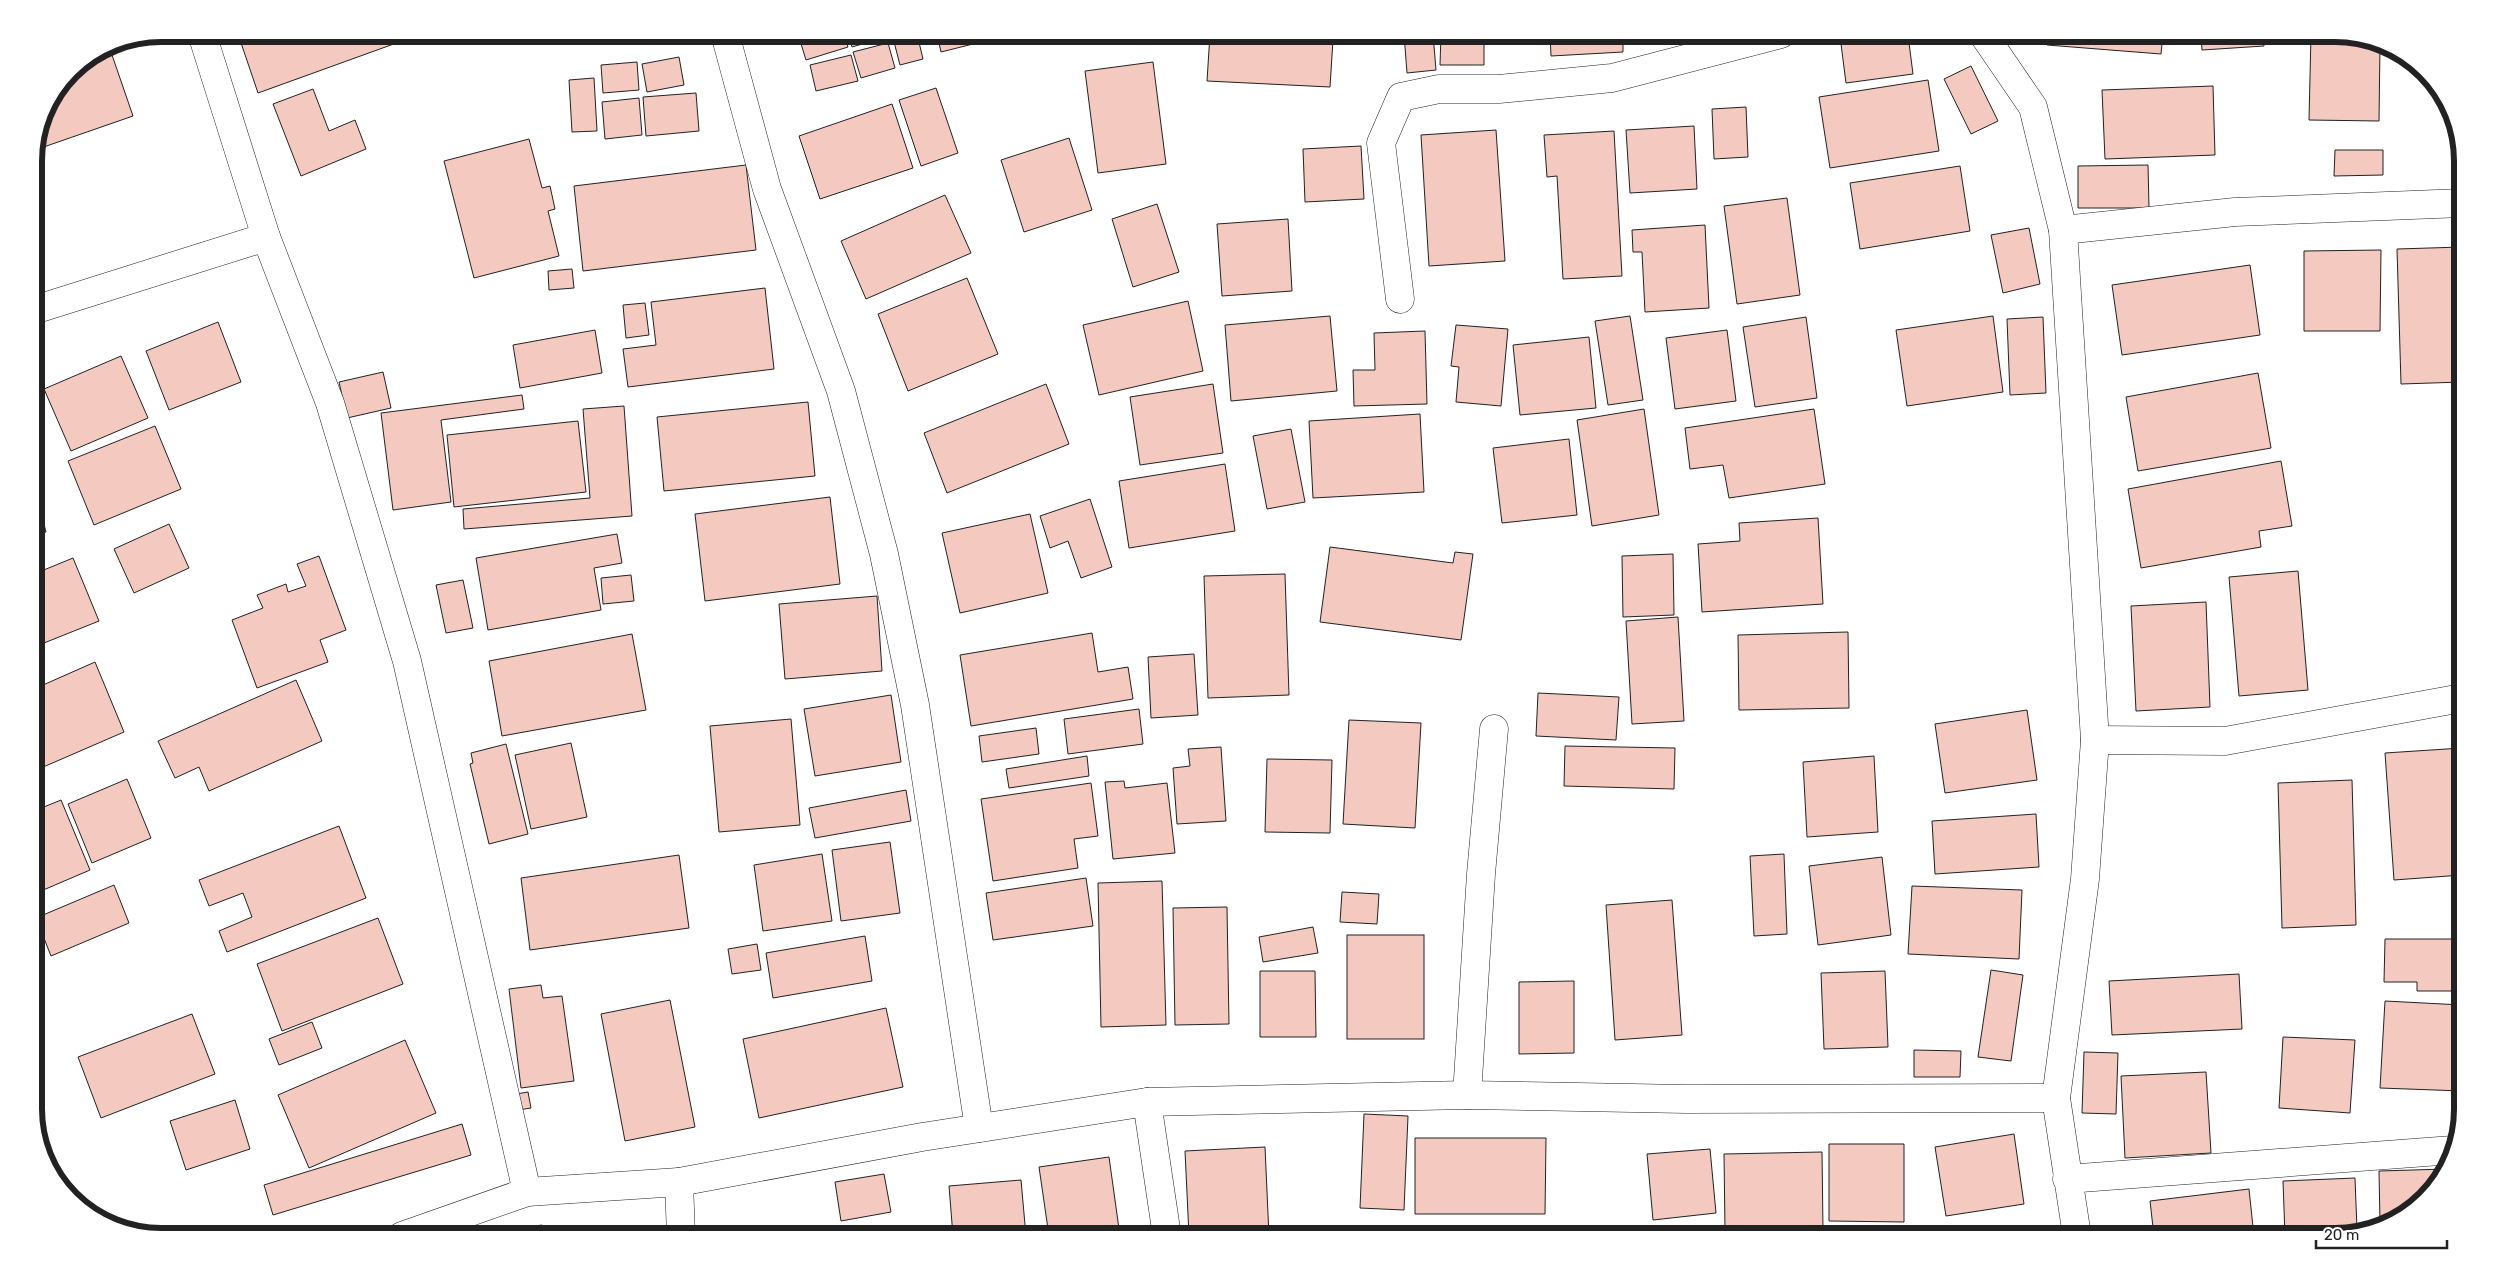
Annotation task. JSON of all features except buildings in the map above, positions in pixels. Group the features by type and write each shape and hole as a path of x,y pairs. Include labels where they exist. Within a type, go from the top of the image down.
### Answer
{"street":[{"path":"205,42 266,237 330,403 406,661 527,1192"},
{"path":"727,42 767,188 841,390 884,554 915,705 979,1128"},
{"path":"1400,299 1381,142 1401,98 1439,89 1499,89 1612,78 1750,42"},
{"path":"1988,42 2033,107 2063,230 2095,740 2085,880 2056,1098 2076,1228"},
{"path":"2063,230 2235,212 2453,203"},
{"path":"43,307 266,237"},
{"path":"2095,740 2225,741 2454,700"},
{"path":"1467,1095 1480,874 1494,729"},
{"path":"425,1228 527,1192 679,1182 979,1128 1147,1102 1467,1095 1686,1099 2056,1098"},
{"path":"1147,1102 1165,1228"},
{"path":"2067,1179 2445,1151"},
{"path":"679,1182 682,1228"}]}
